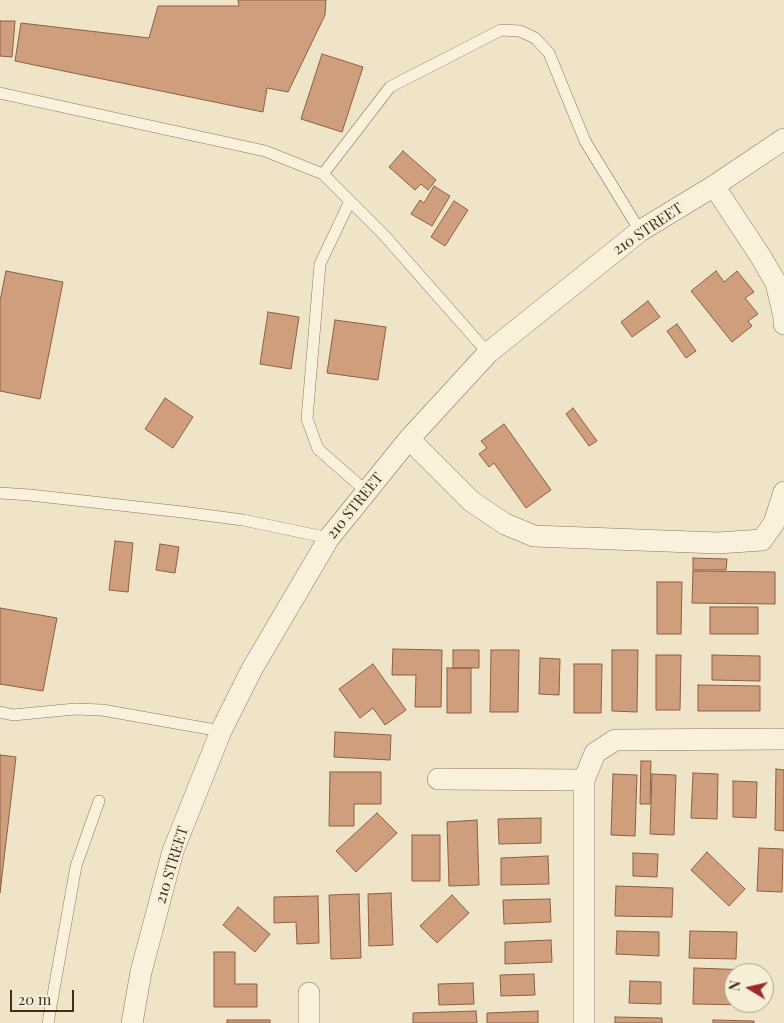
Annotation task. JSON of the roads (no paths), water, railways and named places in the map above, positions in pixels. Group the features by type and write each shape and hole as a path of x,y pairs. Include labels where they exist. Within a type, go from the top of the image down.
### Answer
{"street":[{"name":"210 STREET","path":"132,1023 141,972 173,851 221,731 252,668 329,538 410,439 488,353 640,231 784,140"},
{"path":"714,186 776,283 784,324"},
{"path":"410,439 470,501 504,524 534,536 718,543 762,540 774,524 784,492"},
{"path":"584,1023 584,780 595,753 615,740 784,739"},
{"path":"438,780 584,780"},
{"path":"309,993 309,1023"}],"lane":[{"path":"323,174 390,87 501,30 520,30 534,38 548,53 585,141 640,231"},
{"path":"0,93 265,151 323,174 384,235 488,353"},
{"path":"350,201 320,264 307,420 318,450 367,492"},
{"path":"0,493 243,520 329,538"},
{"path":"0,712 13,714 75,709 102,710 221,731"},
{"path":"48,1023 76,866 100,801"}]}
